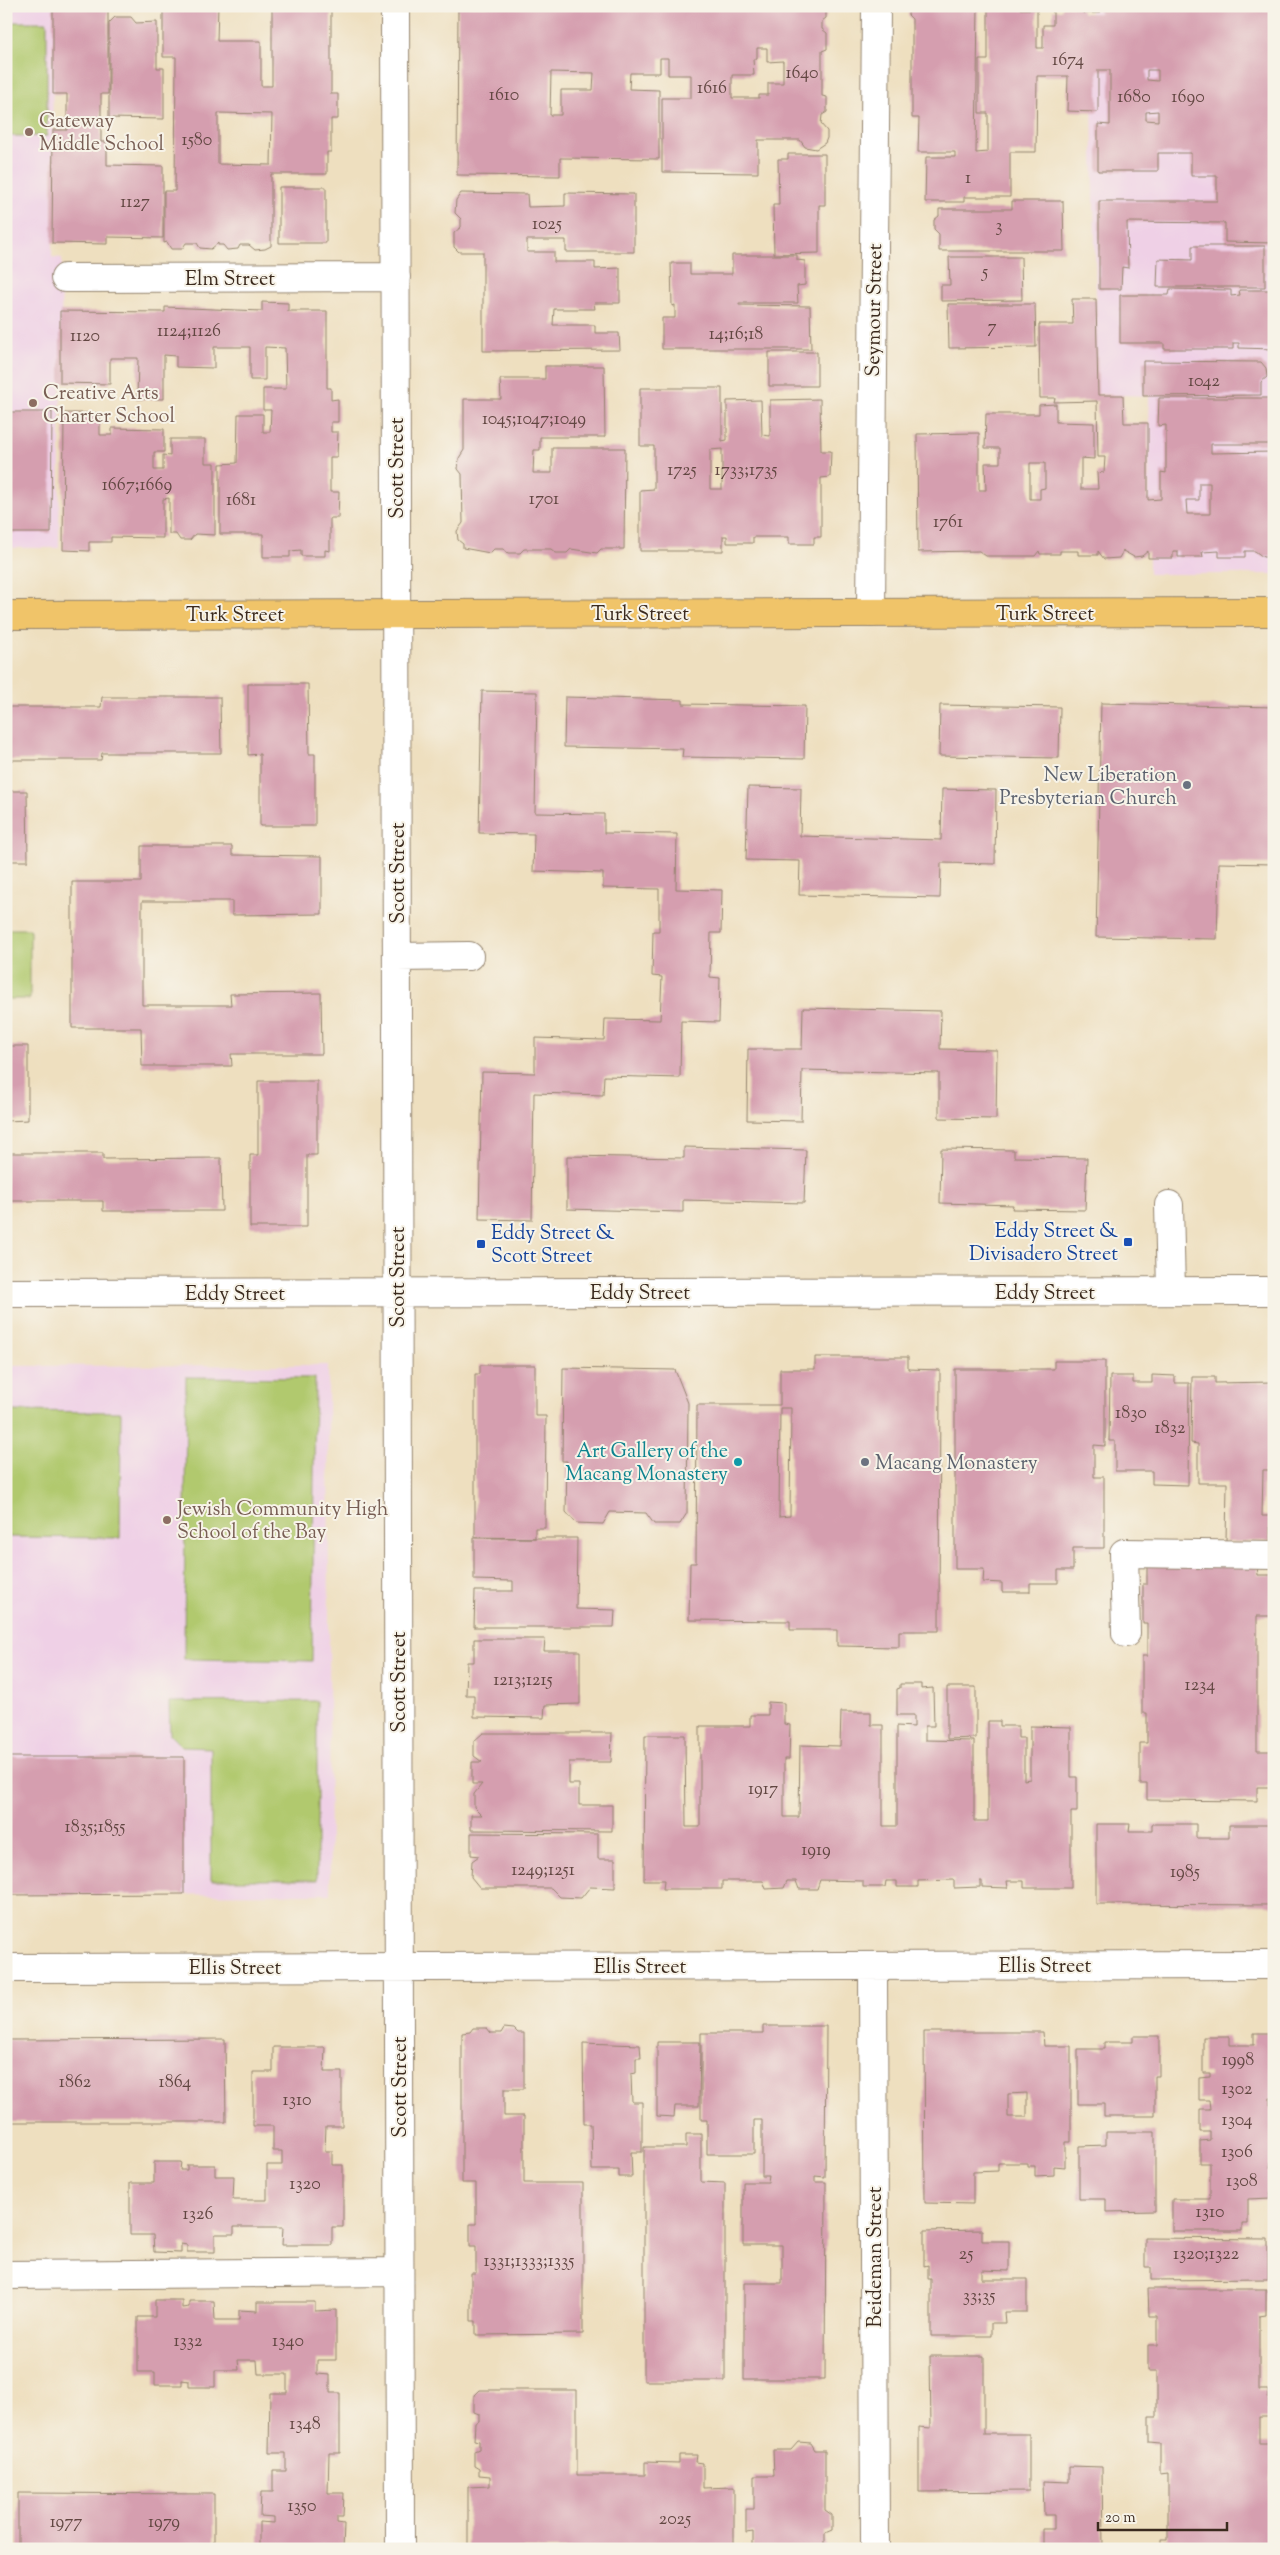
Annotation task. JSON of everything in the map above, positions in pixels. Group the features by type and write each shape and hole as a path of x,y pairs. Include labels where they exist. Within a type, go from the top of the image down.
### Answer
{"main road":[{"name":"Turk Street","path":"6,615 1274,612"}],"street":[{"name":"Scott Street","path":"395,6 400,2549"},
{"name":"Seymour Street","path":"871,613 876,6"},
{"name":"Elm Street","path":"65,278 396,277"},
{"path":"397,957 469,956"},
{"path":"1169,1205 1170,1291"},
{"name":"Eddy Street","path":"6,1294 1274,1291"},
{"path":"1126,1633 1124,1553 1274,1554"},
{"name":"Ellis Street","path":"6,1968 1274,1965"},
{"name":"Beideman Street","path":"873,1966 875,2549"},
{"path":"6,2275 399,2272"}],"shaded area":[{"path":"6,6 53,6 52,257 62,258 59,548 6,548"},
{"path":"1090,6 1274,6 1274,574 1149,574 1149,396 1098,394"},
{"name":"Jewish Community High School of the Bay","path":"328,1365 330,1894 6,1895 6,1366"}],"green space":[{"path":"6,22 47,22 47,136 6,136"},
{"path":"6,929 30,929 30,999 6,999"},
{"path":"186,1377 315,1378 312,1661 184,1659"},
{"path":"6,1411 121,1412 120,1538 6,1537"},
{"path":"317,1701 317,1880 211,1880 211,1748 182,1747 170,1735 169,1702"}],"building":[{"path":"53,6 108,6 108,94 101,94 101,142 107,142 107,165 163,166 163,238 107,237 107,244 52,243 53,130 67,130 67,94 53,94"},
{"path":"163,6 218,6 217,41 261,41 261,86 272,86 272,6 331,6 331,94 338,94 338,119 331,119 331,152 327,152 327,174 271,174 271,246 255,250 249,245 240,245 238,249 227,250 223,245 218,245 218,243 211,249 200,248 197,243 186,243 182,249 171,249 167,242 164,243 164,191 175,191 176,57 163,57","holes":["218,113 272,114 271,165 218,164"]},
{"path":"458,6 826,6 826,18 822,21 822,29 827,33 827,49 822,51 822,96 827,97 827,112 822,115 821,124 827,131 827,138 825,143 816,149 805,147 800,140 758,140 758,173 662,172 662,98 691,98 691,75 668,75 668,58 660,58 660,73 630,73 629,89 659,90 659,159 560,158 560,176 457,175","holes":["757,48 767,48 767,62 783,61 783,83 768,83 768,95 759,95 759,98 732,98 732,75 754,75 753,59 757,59","551,72 594,73 593,90 561,90 561,115 550,115"]},
{"path":"909,6 978,6 976,153 988,152 988,113 979,113 979,60 988,60 988,6 1020,6 1020,9 1037,9 1037,48 1043,48 1043,25 1053,25 1053,10 1061,10 1063,6 1079,6 1083,13 1099,13 1099,6 1274,6 1274,243 1225,242 1225,223 1127,222 1128,268 1122,267 1121,289 1099,289 1099,201 1217,201 1217,176 1191,176 1191,153 1158,153 1158,171 1098,171 1098,124 1110,125 1110,70 1098,70 1098,112 1067,111 1068,76 1037,76 1036,152 1010,152 1010,197 964,197 964,202 925,202 926,157 955,157 955,152 918,152 919,118 912,118 912,19 908,15","holes":["1147,70 1158,70 1158,81 1147,80","1158,111 1158,121 1146,120 1146,112"]},
{"path":"115,17 131,17 136,23 157,22 157,68 164,68 164,119 109,118 109,23"},
{"path":"788,154 825,154 825,205 819,205 819,253 774,254 773,205 779,205 778,159 788,159"},
{"path":"279,187 326,187 326,243 279,243"},
{"path":"461,193 527,194 528,207 565,206 565,193 634,194 634,252 566,252 566,240 527,240 527,252 554,252 554,262 595,262 595,269 620,268 620,303 594,303 595,309 554,309 553,325 595,325 595,333 619,333 620,350 483,351 483,252 459,252 454,247 454,233 461,227 461,219 455,213 456,200"},
{"path":"1012,201 1063,201 1064,251 939,251 939,234 934,229 934,220 939,216 939,209 1012,209"},
{"path":"1192,246 1265,246 1265,287 1157,287 1158,259 1192,260"},
{"path":"732,255 797,255 797,260 805,261 805,285 797,286 798,303 739,303 739,305 810,306 811,349 662,349 662,318 675,318 675,305 672,306 671,263 690,263 690,274 732,274"},
{"path":"949,257 1021,257 1022,300 941,301 941,285 950,285"},
{"path":"1170,289 1231,290 1231,296 1240,295 1239,290 1274,290 1274,349 1239,348 1239,343 1233,343 1233,349 1164,349 1164,343 1120,343 1120,295 1169,295"},
{"path":"1072,299 1096,299 1098,395 1123,395 1124,423 1148,423 1148,500 1161,499 1161,472 1166,473 1166,425 1158,426 1159,398 1274,398 1274,444 1211,444 1211,453 1274,452 1274,557 1263,557 1255,551 1245,551 1245,557 1219,557 1219,551 1202,552 1203,557 1178,557 1178,551 1173,551 1173,558 1148,558 1148,551 1142,556 1134,557 1123,551 1119,558 1104,559 1098,551 1098,555 1078,555 1078,551 1060,551 1060,554 1040,554 1039,551 1035,556 986,556 979,551 918,552 917,434 979,433 979,490 986,490 985,463 1000,463 1000,448 985,448 986,414 1039,414 1039,405 1056,404 1056,422 1094,423 1094,459 1081,458 1081,489 1098,489 1097,473 1104,472 1105,457 1098,457 1097,401 1054,402 1055,398 1040,398 1039,324 1073,324","holes":["1030,463 1045,463 1045,488 1040,489 1040,499 1030,499","1199,483 1210,483 1210,514 1187,514 1186,500 1199,500"]},
{"path":"262,302 288,303 288,311 327,311 327,388 331,388 331,400 338,399 338,422 331,422 331,432 338,432 337,457 330,457 330,492 339,492 338,518 330,518 330,551 325,550 325,556 301,556 301,550 290,551 290,557 263,557 263,534 220,534 220,464 237,463 238,414 263,414 263,432 270,432 271,410 263,410 263,389 286,389 285,348 265,347 265,380 250,380 250,347 214,347 214,368 176,367 176,356 164,355 164,399 137,399 138,358 110,358 110,384 60,383 60,311 165,312 165,307 262,311"},
{"path":"948,304 1035,304 1036,347 949,348"},
{"path":"769,352 817,352 817,386 769,386"},
{"path":"1143,361 1261,362 1266,368 1267,377 1261,382 1261,395 1143,396"},
{"path":"545,366 604,366 605,437 540,437 540,450 534,450 533,473 552,473 552,448 625,448 624,549 601,549 597,553 571,549 567,553 556,553 551,549 524,549 520,553 508,553 503,549 494,549 490,553 463,548 463,544 458,540 457,531 463,523 462,474 458,469 459,458 464,450 464,399 501,399 500,379 545,379"},
{"path":"640,388 722,388 722,441 727,440 727,401 761,400 762,435 770,436 770,400 820,399 821,451 831,451 830,477 821,478 821,537 814,537 814,544 789,544 789,537 753,537 753,543 727,543 727,536 723,536 723,551 640,551 640,490 654,489 654,446 640,446","holes":["722,449 722,489 710,489 710,450"]},
{"path":"6,412 52,412 51,533 6,533"},
{"path":"64,413 100,413 100,435 112,435 112,428 164,429 164,452 154,452 154,470 163,470 163,455 170,456 170,439 205,439 205,463 215,463 215,535 195,534 190,540 180,540 176,534 169,534 169,498 163,499 163,538 111,537 111,542 89,542 89,551 63,550"},
{"path":"248,684 308,684 309,754 315,754 315,826 260,826 260,754 248,755"},
{"path":"482,691 537,692 535,813 604,814 604,833 677,834 676,889 722,890 721,933 711,933 710,977 720,978 719,1022 681,1021 680,1078 604,1076 603,1095 534,1093 532,1220 479,1219 482,1072 535,1073 535,1038 604,1040 605,1019 660,1020 662,977 652,976 653,931 659,931 659,889 603,888 603,873 533,871 534,834 479,833"},
{"path":"102,697 220,697 221,753 102,753 101,760 6,760 6,707 101,707"},
{"path":"565,697 683,700 683,704 805,706 804,759 682,757 683,749 564,747"},
{"name":"New Liberation Presbyterian Church","path":"1101,703 1274,707 1274,864 1219,863 1217,939 1096,937"},
{"path":"940,705 1060,707 1059,758 939,756"},
{"path":"748,787 801,788 800,836 941,840 942,789 996,790 995,864 941,863 940,898 799,895 800,861 746,860"},
{"path":"6,791 27,791 28,861 6,861"},
{"path":"141,846 232,846 232,855 322,856 322,914 232,915 232,901 142,901 142,1005 231,1005 230,994 321,993 322,1054 231,1054 232,1066 142,1066 141,1028 72,1028 72,882 141,882"},
{"path":"803,1008 941,1011 940,1049 997,1050 996,1119 939,1118 939,1073 802,1070 801,1121 747,1120 748,1049 802,1049"},
{"path":"6,1046 28,1046 28,1120 6,1121"},
{"path":"258,1081 317,1081 317,1155 307,1155 307,1227 250,1227 250,1155 258,1155"},
{"path":"684,1147 806,1150 804,1203 683,1200 683,1212 567,1209 567,1156 684,1158"},
{"path":"941,1149 1014,1150 1014,1157 1087,1158 1085,1210 1012,1209 1013,1205 940,1203"},
{"path":"6,1153 103,1153 103,1159 221,1158 222,1211 103,1211 103,1201 6,1201"},
{"name":"Macang Monastery","path":"815,1357 908,1357 908,1369 940,1370 939,1631 899,1631 899,1647 837,1646 837,1630 790,1630 790,1621 689,1620 690,1563 696,1563 697,1405 780,1405 780,1369 815,1369","holes":["780,1408 791,1408 790,1516 779,1517"]},
{"path":"1054,1361 1105,1361 1105,1446 1094,1445 1094,1477 1104,1477 1104,1548 1073,1548 1073,1570 1058,1570 1058,1583 1030,1583 1030,1592 1002,1592 1002,1583 983,1582 984,1569 955,1569 955,1369 1054,1369"},
{"path":"480,1365 535,1365 535,1416 546,1416 545,1528 535,1528 535,1538 475,1537 475,1374 480,1374"},
{"path":"563,1368 675,1370 688,1403 687,1513 680,1524 654,1524 646,1513 610,1512 603,1524 576,1523 566,1512 567,1461 562,1461"},
{"path":"1152,1375 1175,1376 1175,1383 1189,1383 1188,1485 1152,1484 1152,1471 1115,1471 1115,1441 1109,1441 1110,1376 1133,1376 1133,1383 1152,1383"},
{"path":"1192,1377 1215,1377 1215,1383 1274,1382 1274,1470 1263,1470 1262,1516 1270,1516 1270,1541 1226,1542 1227,1483 1198,1483 1198,1444 1191,1443"},
{"path":"474,1538 577,1538 576,1609 615,1610 614,1627 474,1627 475,1591 513,1591 513,1581 474,1580"},
{"path":"1147,1564 1257,1565 1258,1575 1274,1575 1273,1616 1257,1616 1257,1751 1274,1751 1274,1787 1257,1787 1257,1801 1147,1800 1147,1784 1140,1784 1140,1743 1147,1743 1147,1713 1142,1713 1142,1656 1147,1656 1147,1623 1143,1623 1143,1584 1147,1584"},
{"path":"474,1639 545,1639 544,1651 580,1651 580,1704 545,1705 544,1718 474,1717 474,1695 466,1695 467,1662 474,1662"},
{"path":"900,1684 921,1684 921,1689 933,1688 934,1726 925,1726 925,1740 974,1741 974,1821 988,1821 988,1721 1000,1721 1000,1726 1018,1726 1018,1738 1024,1738 1024,1780 1030,1779 1030,1726 1071,1727 1071,1777 1077,1777 1077,1812 1071,1812 1071,1888 1024,1888 1024,1881 1007,1881 1008,1888 982,1887 982,1881 980,1881 980,1887 954,1888 954,1880 918,1881 918,1887 897,1887 897,1881 886,1881 885,1887 863,1887 863,1881 820,1880 817,1889 799,1889 796,1881 787,1881 784,1888 766,1889 763,1881 722,1881 722,1889 663,1889 664,1880 644,1880 645,1735 685,1735 686,1827 700,1827 700,1726 750,1726 750,1715 768,1715 768,1702 784,1703 784,1724 790,1725 789,1759 784,1759 784,1817 799,1817 800,1745 840,1746 841,1712 871,1712 871,1725 883,1725 883,1826 897,1826 897,1726 914,1727 914,1715 897,1715 897,1689 900,1688"},
{"path":"947,1687 976,1687 976,1738 947,1739"},
{"path":"483,1733 612,1733 611,1762 569,1762 569,1784 579,1784 579,1805 612,1805 612,1831 471,1830 471,1815 482,1815 474,1807 474,1794 482,1784 472,1784 472,1762 482,1762 474,1756 474,1741"},
{"path":"6,1757 184,1757 184,1894 6,1895"},
{"path":"1096,1824 1130,1824 1129,1831 1152,1831 1152,1824 1196,1824 1196,1838 1229,1838 1229,1825 1274,1825 1274,1905 1096,1904"},
{"path":"471,1833 598,1834 598,1859 615,1859 615,1888 590,1887 581,1898 560,1897 551,1888 480,1888 471,1877 472,1861 479,1856 471,1855"},
{"path":"763,2026 826,2026 825,2177 815,2176 815,2182 826,2182 825,2379 744,2379 744,2283 782,2283 782,2245 743,2245 743,2182 768,2182 769,2176 762,2176 762,2120 754,2120 754,2154 707,2154 707,2120 701,2120 701,2033 763,2033"},
{"path":"473,2028 487,2028 491,2033 501,2033 504,2028 524,2033 524,2089 504,2089 504,2116 524,2116 524,2183 583,2183 583,2334 476,2335 476,2321 471,2321 471,2273 476,2273 476,2246 470,2246 470,2224 476,2224 476,2183 462,2183 462,2033 470,2032"},
{"path":"924,2032 1043,2032 1044,2046 1071,2046 1071,2142 1065,2142 1065,2167 1054,2166 1054,2175 1035,2176 1035,2166 1027,2166 1027,2163 998,2163 998,2171 973,2172 973,2204 925,2203","holes":["1027,2093 1027,2117 1008,2117 1008,2094"]},
{"path":"1254,2033 1274,2033 1274,2098 1270,2098 1270,2105 1274,2105 1274,2129 1271,2130 1270,2135 1274,2136 1274,2162 1271,2162 1270,2167 1274,2166 1274,2193 1270,2193 1271,2198 1248,2199 1248,2224 1242,2224 1242,2231 1172,2231 1172,2199 1210,2199 1210,2163 1200,2163 1200,2141 1210,2140 1210,2132 1200,2132 1200,2109 1210,2109 1209,2100 1199,2100 1199,2078 1210,2077 1210,2073 1203,2073 1203,2037 1229,2037 1229,2045 1254,2045"},
{"path":"1133,2036 1159,2036 1159,2076 1155,2076 1155,2116 1104,2116 1104,2104 1078,2104 1078,2049 1104,2049 1104,2042 1133,2042"},
{"path":"225,2039 226,2122 6,2122 6,2040"},
{"path":"657,2042 700,2042 699,2106 675,2106 674,2117 657,2116"},
{"path":"583,2043 640,2045 641,2058 636,2058 636,2073 631,2074 632,2102 642,2102 642,2152 631,2152 632,2177 619,2177 619,2170 592,2170 591,2124 584,2124"},
{"path":"273,2047 325,2047 324,2072 342,2072 342,2126 326,2126 325,2151 332,2151 332,2165 343,2165 343,2227 332,2227 332,2245 282,2245 283,2227 234,2227 234,2234 215,2234 215,2252 187,2252 187,2245 181,2244 181,2253 154,2252 153,2235 130,2235 130,2183 154,2183 154,2162 181,2162 180,2170 187,2170 187,2165 215,2165 215,2176 234,2176 233,2200 267,2200 267,2165 282,2165 282,2151 273,2151 273,2126 253,2126 253,2072 273,2072"},
{"path":"1106,2132 1155,2132 1155,2211 1106,2212 1106,2199 1079,2199 1079,2146 1106,2145"},
{"path":"686,2134 701,2134 701,2182 725,2183 725,2381 644,2381 644,2147 686,2147"},
{"path":"982,2230 982,2241 1009,2241 1009,2271 982,2270 982,2279 1027,2279 1027,2312 1004,2312 1005,2323 991,2323 991,2336 931,2336 931,2279 928,2279 928,2265 924,2266 924,2231"},
{"path":"1145,2238 1268,2239 1268,2279 1151,2280 1151,2267 1145,2267"},
{"path":"1148,2289 1266,2289 1266,2315 1259,2316 1259,2390 1268,2390 1269,2417 1259,2417 1259,2443 1274,2443 1274,2470 1271,2470 1271,2545 1274,2545 1274,2549 1162,2549 1162,2539 1168,2539 1168,2473 1160,2474 1160,2444 1149,2443 1149,2417 1157,2417 1157,2371 1148,2371 1148,2345 1157,2345 1157,2316 1149,2316"},
{"path":"155,2300 182,2300 182,2308 189,2307 189,2301 214,2301 215,2320 239,2320 239,2310 257,2311 257,2302 315,2302 315,2311 336,2310 336,2360 317,2360 317,2374 330,2375 330,2393 340,2393 340,2453 329,2453 328,2493 344,2493 343,2517 337,2517 337,2523 344,2524 343,2549 259,2549 259,2522 274,2523 274,2517 260,2516 261,2492 273,2492 273,2471 286,2471 286,2453 269,2453 270,2393 287,2393 287,2374 258,2374 257,2360 238,2360 239,2370 215,2370 215,2387 189,2387 189,2381 182,2380 182,2385 155,2385 155,2372 138,2372 138,2317 155,2317"},
{"path":"930,2356 984,2356 984,2434 1029,2434 1029,2491 919,2492 919,2427 931,2428"},
{"path":"479,2390 577,2390 577,2475 645,2475 645,2462 679,2463 679,2455 697,2455 696,2462 703,2463 703,2488 734,2487 734,2549 468,2549 468,2487 490,2486 490,2476 479,2475 479,2469 474,2466 474,2451 479,2449 479,2441 474,2440 475,2423 479,2421 479,2414 474,2412 474,2395"},
{"path":"6,2396 9,2396 9,2454 6,2454"},
{"path":"798,2442 811,2443 815,2450 825,2450 825,2510 832,2515 832,2530 825,2533 825,2549 753,2549 753,2532 746,2533 746,2509 754,2509 754,2476 774,2476 773,2450 791,2450"},
{"path":"1069,2466 1102,2467 1103,2549 1043,2549 1043,2529 1054,2529 1054,2515 1044,2515 1043,2481 1069,2482"},
{"path":"18,2493 214,2494 214,2549 18,2549"},
{"path":"6,2501 9,2501 9,2549 6,2549"}],"place":[{"name":"Gateway Middle School","path":"29,132"},
{"name":"Creative Arts Charter School","path":"33,403"},
{"name":"New Liberation Presbyterian Church","path":"1187,785"},
{"name":"Eddy Street & Divisadero Street","path":"1128,1242"},
{"name":"Eddy Street & Scott Street","path":"481,1244"},
{"name":"Art Gallery of the Macang Monastery","path":"738,1462"},
{"name":"Macang Monastery","path":"865,1462"},
{"name":"Jewish Community High School of the Bay","path":"167,1520"}]}
